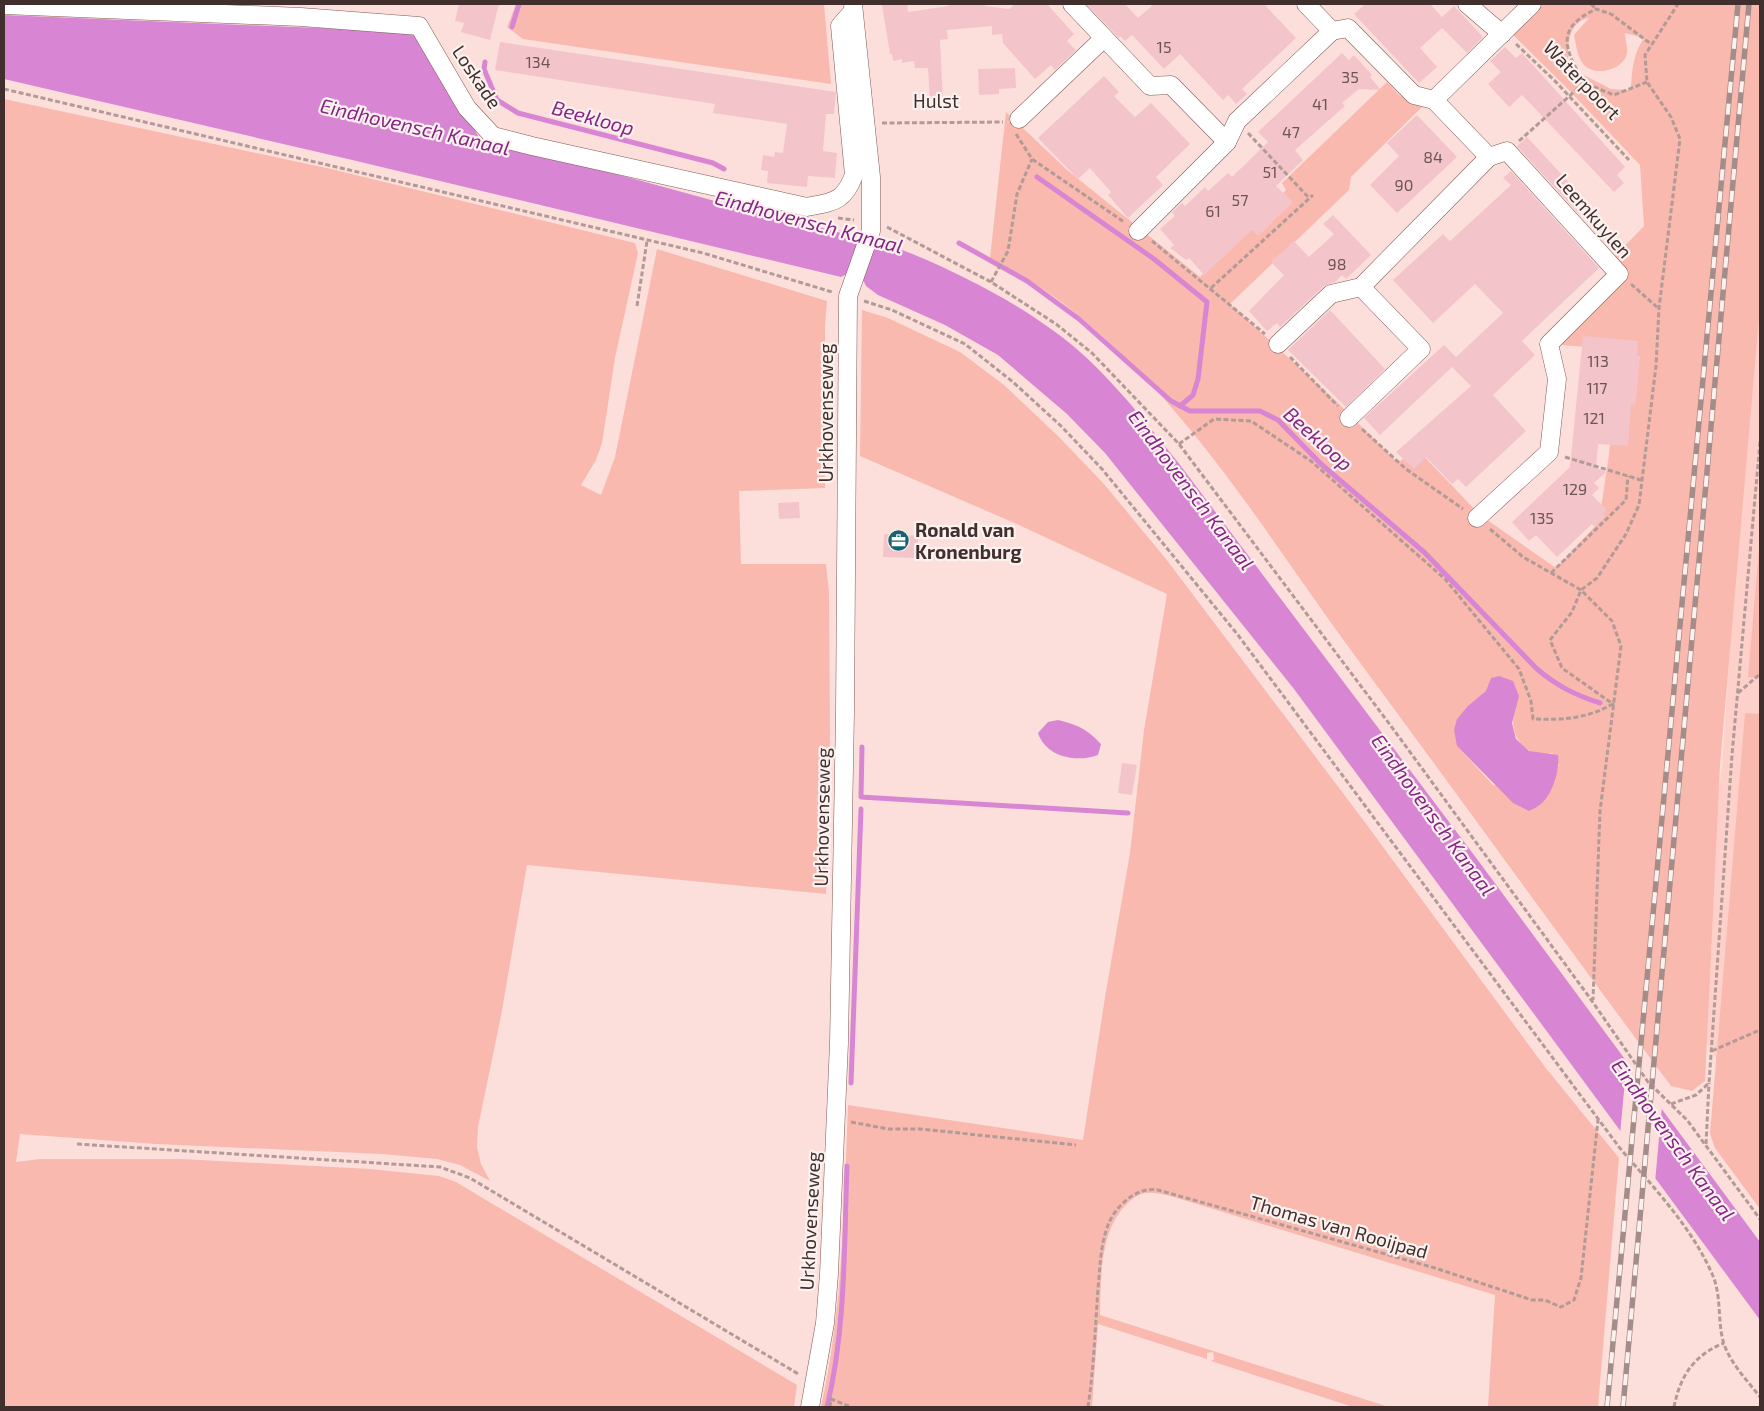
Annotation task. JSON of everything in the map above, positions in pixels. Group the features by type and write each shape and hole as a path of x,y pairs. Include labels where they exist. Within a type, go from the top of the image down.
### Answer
{"street":[{"path":"1072,4 1150,86 1172,85 1228,142"},
{"path":"1306,4 1332,31"},
{"path":"1467,4 1502,34"},
{"path":"1434,100 1532,4"},
{"name":"Loskade","path":"4,5 291,16 419,26 467,108 493,136 807,207 836,201 848,190 854,175 840,26 853,7"},
{"path":"853,7 871,177 872,226"},
{"path":"1138,231 1228,142 1237,121 1332,31 1348,28 1414,96 1434,100 1488,157"},
{"path":"1013,124 1104,38"},
{"path":"1278,344 1331,294 1361,287 1488,157 1507,151"},
{"name":"Leemkuylen","path":"1507,151 1619,274 1549,344 1557,379 1549,452"},
{"name":"Urkhovenseweg","path":"810,1407 825,1323 836,1118 845,712 849,292 872,226"},
{"path":"1350,418 1421,349 1361,287"},
{"path":"1477,518 1549,452"}],"path":[{"path":"1591,4 1596,9 1611,14 1651,44"},
{"path":"1614,704 1562,668 1550,640 1572,612 1581,590 1597,578 1626,534 1639,505 1656,366 1659,308 1680,139 1671,117 1647,82 1645,55 1678,4"},
{"path":"1596,9 1582,16 1569,29 1565,45 1584,83 1614,95 1647,82"},
{"name":"Waterpoort","path":"1502,34 1508,36 1568,95 1629,160"},
{"path":"1507,151 1568,95 1584,83"},
{"path":"4,89 702,253 849,292 965,344 1013,382 1061,426 1102,469 1238,635 1598,1119 1664,1200 1702,1255 1717,1290 1724,1343 1732,1361 1760,1397"},
{"path":"1237,121 1309,198"},
{"name":"Hulst","path":"864,123 1013,124"},
{"path":"1013,124 1032,159 1138,231 1211,288 1278,344 1350,418 1406,469 1477,518 1523,557 1581,590 1612,621 1621,646 1600,811 1592,1001"},
{"path":"991,282 1006,256 1017,194 1032,159"},
{"path":"1211,288 1313,195"},
{"path":"872,226 898,232 991,282 1056,324 1092,354 1179,444 1391,726 1592,1001 1648,1082 1687,1120 1760,1220"},
{"path":"637,306 647,241"},
{"path":"1619,274 1659,308"},
{"path":"1179,444 1214,419 1251,421 1311,461 1445,579 1519,669 1532,700 1533,719 1555,720 1594,715 1614,704"},
{"path":"1706,1144 1711,1051 1738,694 1760,442"},
{"path":"1549,452 1641,480"},
{"path":"1551,573 1626,500 1628,476"},
{"path":"1738,694 1760,674"},
{"path":"1711,1051 1760,1030"},
{"path":"1670,1104 1696,1095 1709,1083"},
{"path":"836,1118 870,1127 920,1129 1076,1145"},
{"name":"Thomas van Rooijpad","path":"1088,1407 1099,1269 1104,1237 1109,1221 1118,1209 1142,1190 1158,1190 1435,1268 1532,1300 1545,1300 1561,1307 1574,1300 1581,1278 1598,1119"},
{"path":"77,1144 440,1167 470,1178 723,1330 798,1374 815,1381"},
{"path":"1674,1407 1680,1383 1689,1367 1698,1357 1724,1343"},
{"path":"830,1407 831,1400 852,1407"}],"shaded area":[{"path":"516,4 824,4 831,84 523,39 507,27"},
{"path":"1541,4 1760,4 1760,307 1720,765 1705,1081 1692,1091 1671,1086 1350,649 1221,468 1186,425 1150,383 1068,307 1040,287 990,258 1006,112 1066,169 1200,277 1286,190 1282,183 1387,82 1399,95 1422,107 1351,177 1349,190 1230,304 1339,404 1398,463 1414,449 1418,450 1480,515 1556,568 1599,522 1609,454 1617,352 1614,349 1561,345 1586,317 1621,269 1615,256 1644,226 1640,165 1564,85 1510,32","holes":["1589,18 1574,35 1580,58 1589,69 1595,71 1609,70 1621,64 1627,53 1625,33 1644,38 1637,50 1631,90 1611,89 1568,67 1572,31 1581,21","1486,691 1514,713 1514,730 1521,744 1534,753 1552,753 1559,765 1549,793 1493,785 1457,746 1481,696"]},
{"path":"4,99 331,169 635,243 638,253 615,358 602,443 596,460 581,485 601,495 615,457 657,249 827,301 825,326 825,488 739,491 741,564 826,564 829,592 830,737 826,894 527,865 501,1016 478,1127 477,1147 481,1164 490,1181 460,1165 437,1159 382,1154 156,1144 20,1134 16,1162 40,1159 181,1159 370,1169 439,1176 456,1182 797,1385 794,1407 4,1407"},
{"path":"1760,243 1760,1126 1706,1043 1688,984 1722,768 1748,378"},
{"path":"862,310 888,318 960,352 1004,385 1059,437 1104,484 1166,559 1361,817 1545,1067 1619,1158 1598,1407 1488,1407 1495,1295 1174,1197 1150,1193 1141,1194 1131,1200 1118,1215 1111,1228 1103,1256 1100,1315 1389,1407 1353,1407 1211,1361 1214,1359 1213,1352 1207,1353 1207,1359 1098,1324 1092,1407 821,1407 834,1333 838,1295 844,1219 848,1105 1083,1140 1130,853 1144,730 1167,594 1019,525 860,456"},
{"path":"1760,537 1760,678 1748,677"},
{"path":"1745,713 1760,714 1760,1209 1715,1148 1710,1134"}],"water":[{"name":"Eindhovensch Kanaal","path":"4,15 414,32 480,139 739,208 841,233 858,238 860,242 874,247 881,243 934,263 998,295 1051,329 1086,357 1102,373 1177,461 1477,859 1760,1242 1760,1320 1294,689 1105,453 1067,414 998,355 945,325 878,295 866,286 862,278 849,273 841,277 4,79"},
{"path":"1499,676 1513,681 1519,696 1512,723 1516,739 1529,751 1558,755 1557,774 1546,799 1529,811 1513,803 1457,746 1454,730 1457,719 1468,706 1486,691 1491,678"},
{"path":"1058,720 1077,726 1091,734 1101,744 1098,755 1071,758 1055,753 1048,748 1038,733 1048,722"}],"pier":[{"path":"1627,1058 1662,1106 1655,1182 1620,1135"}],"building":[{"path":"459,4 499,4 490,40 461,32 464,23 455,21"},
{"path":"907,4 908,12 949,6 949,4 985,4 985,6 1009,9 1015,4 1047,4 1074,34 1067,41 1076,50 1055,70 1051,65 1035,79 1003,43 1002,34 992,35 992,26 947,30 948,39 940,40 943,102 930,102 928,68 915,68 914,61 902,63 902,59 893,61 892,54 890,54 882,5"},
{"path":"1086,4 1125,4 1138,18 1154,4 1264,4 1296,38 1242,89 1247,94 1236,104 1228,95 1223,100 1180,54 1164,69 1132,35 1125,41 1120,36 1119,38"},
{"path":"1365,4 1430,4 1442,17 1454,6 1483,37 1467,53 1442,28 1420,48 1437,67 1419,83 1354,14"},
{"path":"500,42 836,92 834,114 826,114 823,151 837,153 835,178 808,176 807,187 767,183 768,171 761,170 763,155 774,157 775,152 783,153 787,124 713,113 715,104 495,70"},
{"path":"1505,47 1516,58 1522,53 1625,167 1617,175 1624,183 1614,192 1522,95 1509,107 1488,84 1501,72 1490,61"},
{"path":"1342,53 1349,60 1354,55 1372,75 1370,77 1381,90 1359,89 1342,103 1345,106 1295,150 1303,160 1276,186 1293,202 1258,236 1252,230 1204,275 1189,258 1186,260 1170,248 1174,245 1160,229 1175,216 1172,212 1182,203 1185,206 1205,187 1208,191 1228,173 1232,177 1268,142 1258,132"},
{"path":"1015,68 1016,88 999,89 999,94 979,95 978,69"},
{"path":"1104,76 1119,92 1114,96 1135,117 1151,103 1190,144 1156,177 1163,185 1128,218 1108,195 1111,192 1090,168 1078,179 1038,138"},
{"path":"1417,115 1457,157 1397,213 1370,185 1399,156 1387,143"},
{"path":"1527,137 1589,204 1579,214 1517,146"},
{"path":"1511,171 1599,268 1522,341 1535,355 1493,395 1526,431 1466,487 1458,479 1452,484 1426,457 1414,469 1396,452 1471,386 1452,367 1380,435 1364,418 1444,345 1456,357 1503,313 1475,284 1433,323 1393,280 1443,234 1450,241 1511,185 1503,178"},
{"path":"1333,215 1371,255 1346,279 1342,275 1335,282 1324,286 1280,327 1277,323 1267,331 1249,311 1284,275 1271,262 1294,241 1309,257 1334,234 1323,224"},
{"path":"1330,310 1385,369 1346,407 1288,350"},
{"path":"1583,336 1638,341 1637,356 1640,356 1637,391 1635,405 1631,404 1628,446 1598,444 1596,468 1606,472 1594,483 1599,488 1592,495 1607,510 1603,514 1605,517 1595,527 1592,524 1557,557 1536,535 1529,541 1512,522 1570,467"},
{"path":"799,502 800,518 779,519 778,503"},
{"path":"884,534 918,536 918,558 883,557"},
{"path":"1122,763 1137,765 1132,795 1118,793"}],"waterway":[{"name":"Beekloop","path":"512,27 519,4"},
{"name":"Beekloop","path":"485,62 484,69 497,100 518,113 713,163 724,169"},
{"path":"1037,177 1154,259 1207,302 1198,379 1193,395 1180,406"},
{"name":"Beekloop","path":"959,243 1027,281 1079,319 1171,401 1190,411 1260,411 1278,420 1321,464 1424,552 1537,669 1567,689 1582,697 1600,703"},
{"path":"862,747 861,797 1128,813"},
{"path":"851,1083 861,809"},
{"path":"827,1407 838,1348 841,1317 847,1166"}],"railway":[{"path":"1607,1407 1738,4"},
{"path":"1623,1407 1749,4"}],"place":[{"name":"Ronald van Kronenburg","path":"899,541"}]}
